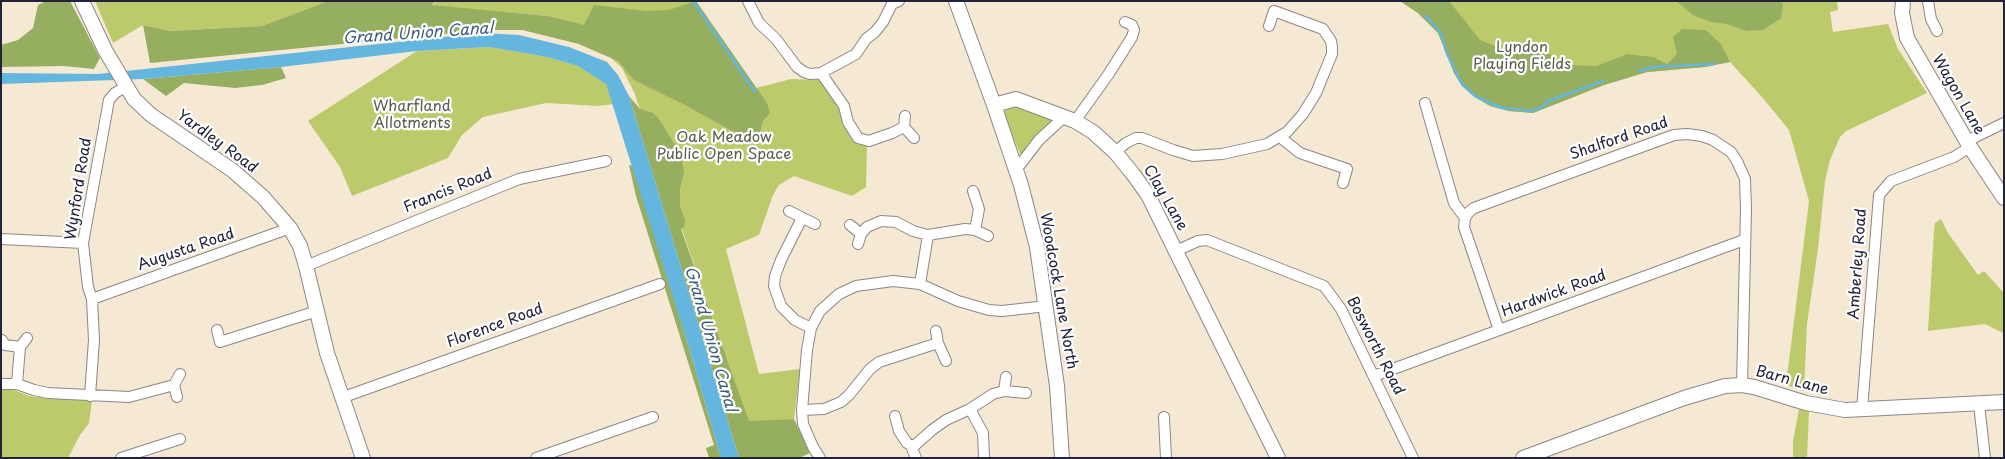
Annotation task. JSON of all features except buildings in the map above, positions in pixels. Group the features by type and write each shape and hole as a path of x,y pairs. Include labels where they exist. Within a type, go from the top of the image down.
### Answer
{"street":[{"name":"Yardley Road","path":"82,1 110,58 134,99 150,115 232,170 263,197 290,228 300,246 327,353 363,458"},
{"path":"748,1 759,23 776,39 797,67 804,72 821,73 856,54 866,39 883,22 893,2"},
{"path":"956,1 994,104"},
{"name":"Wagon Lane","path":"1903,1 1902,13 1908,38 1931,82 1968,144 2004,198"},
{"path":"1928,1 1931,19 1937,31"},
{"path":"1115,152 1126,143 1136,138 1142,138 1193,156 1204,156 1247,150 1267,144 1292,128 1304,114 1316,93 1332,54 1332,47 1329,37 1323,29 1274,12 1269,26"},
{"path":"1016,170 1039,140 1070,119 1108,75 1132,37 1134,30 1132,25 1125,22"},
{"path":"821,73 844,106 848,122 858,138 862,140 875,140 905,122 914,138"},
{"name":"Wynford Road","path":"90,396 94,340 92,299 88,287 84,243 109,100 114,93 126,85"},
{"name":"Clay Lane","path":"994,104 1016,99 1070,119 1092,132 1115,152 1148,196 1278,458"},
{"path":"1426,103 1454,203 1465,218 1464,226 1499,330"},
{"name":"Woodcock Lane North","path":"994,104 1016,170 1037,247 1057,386 1062,458"},
{"name":"Amberley Road","path":"1862,410 1878,196 1891,181 1954,157 1968,144 2004,123"},
{"name":"Shalford Road","path":"1465,218 1474,208 1665,138 1687,134 1713,140 1725,146 1737,160 1745,179 1742,385"},
{"path":"1280,137 1300,153 1347,169 1343,183"},
{"name":"Francis Road","path":"306,266 518,179 606,161"},
{"path":"973,192 979,209 975,230"},
{"path":"789,211 815,224"},
{"path":"802,218 781,260 775,276 774,286 781,306 795,320 811,328"},
{"path":"858,244 861,234 867,227 881,221 896,222 913,231 928,235 964,229 975,230 988,236"},
{"path":"850,225 861,234"},
{"name":"Augusta Road","path":"92,299 290,228"},
{"path":"920,284 928,235"},
{"path":"1,239 84,243"},
{"name":"Bosworth Road","path":"1176,251 1198,241 1207,240 1324,286 1341,309 1413,458"},
{"name":"Hardwick Road","path":"1374,376 1744,240"},
{"path":"820,458 803,424 802,410 807,350 811,328 820,311 839,294 856,286 893,281 920,284 958,301 989,310 1002,311 1047,306"},
{"name":"Florence Road","path":"341,398 660,284"},
{"path":"217,330 220,342 317,311"},
{"path":"936,331 938,343 946,361"},
{"path":"17,384 20,347 27,338"},
{"path":"2,340 4,345 20,347"},
{"path":"802,410 834,406 850,395 870,369 879,362 938,343"},
{"path":"177,397 174,386 180,374"},
{"path":"1004,391 1006,377"},
{"path":"1,384 17,384 48,393 90,396 138,396 174,386"},
{"name":"Barn Lane","path":"1524,458 1700,393 1725,386 1742,385 1830,408 1862,410 2004,402"},
{"path":"911,446 916,445 946,420 970,409 993,394 1004,391 1026,393"},
{"path":"1979,404 1985,458"},
{"path":"970,409 981,426 984,458"},
{"path":"895,416 899,431 911,446 916,458"},
{"path":"536,458 653,417"},
{"path":"1164,417 1166,458"},
{"path":"121,458 180,439"}],"green space":[{"path":"46,1 70,1 100,58 94,69 64,66 1,67 1,45 18,40 33,28 38,5"},
{"path":"95,1 328,1 262,26 170,31 143,25 113,43"},
{"path":"328,1 436,1 431,5 548,16 584,25 594,5 646,11 669,10 696,1 767,103 770,113 763,121 760,132 755,140 732,131 634,80 618,61 579,44 522,30 483,30 150,63 143,25 170,31 262,26"},
{"name":"Oak Meadow Public Open Space","path":"437,1 696,1 756,88 791,79 821,80 840,106 850,137 857,144 867,145 866,187 852,196 794,176 779,185 773,195 759,235 726,249 759,374 800,369 794,419 749,422 634,92 622,68 611,58 579,44 548,16 430,6"},
{"name":"Lyndon Playing Fields","path":"1400,1 1837,1 1838,10 1830,12 1833,32 1888,24 1898,49 1927,93 1846,131 1840,137 1830,160 1825,181 1818,249 1807,324 1804,391 1786,385 1809,201 1789,130 1730,62 1705,67 1647,72 1604,85 1533,113 1509,111 1490,106 1462,86 1454,73 1438,33 1418,13"},
{"path":"1400,1 1449,1 1480,40 1505,50 1537,47 1568,65 1597,66 1627,54 1653,57 1667,64 1677,54 1673,37 1682,29 1706,30 1721,44 1730,62 1705,67 1647,72 1604,85 1533,113 1509,111 1490,106 1462,86 1454,73 1438,33 1418,13"},
{"path":"1676,1 1782,1 1783,6 1781,18 1763,30 1747,31 1727,24 1711,22 1693,15"},
{"name":"Wharfland Allotments","path":"489,47 547,57 578,66 606,83 613,104 599,106 546,103 483,117 462,135 448,158 352,196 340,167 308,121 417,51"},
{"path":"281,67 286,78 262,85 235,88 184,83 166,96 143,79"},
{"path":"629,96 640,109 653,113 659,119 682,161 684,172 680,189 680,207 685,220 684,227 681,229 749,421 794,419 810,453 799,458 739,458"},
{"path":"1014,104 1055,120 1022,158 1003,114 1008,107"},
{"path":"629,165 633,166 721,458 709,458 706,448 714,445 636,196"},
{"path":"1941,219 1948,233 1978,275 1984,271 2004,293 2003,333 1985,324 1928,331 1934,231 1935,223"},
{"path":"1,389 14,390 29,396 92,401 89,423 80,435 68,458 1,458"},
{"path":"1799,409 1809,411 1807,458 1793,458 1793,441"}],"water":[{"path":"481,33 519,35 569,47 607,62 618,75 629,96 739,458 721,458 690,351 606,84 578,66 547,57 489,47 417,51 281,67 143,79 1,84 1,73 98,74"}],"waterway":[{"path":"693,1 755,92"},
{"path":"1425,16 1441,34 1447,54 1462,84 1475,96 1492,104 1503,108 1524,110"},
{"path":"1639,71 1655,67 1715,64"},
{"path":"1531,111 1542,107 1548,101 1603,81"}],"water label":[{"name":"Grand Union Canal","path":"418,34"},
{"name":"Grand Union Canal","path":"710,339"}]}
